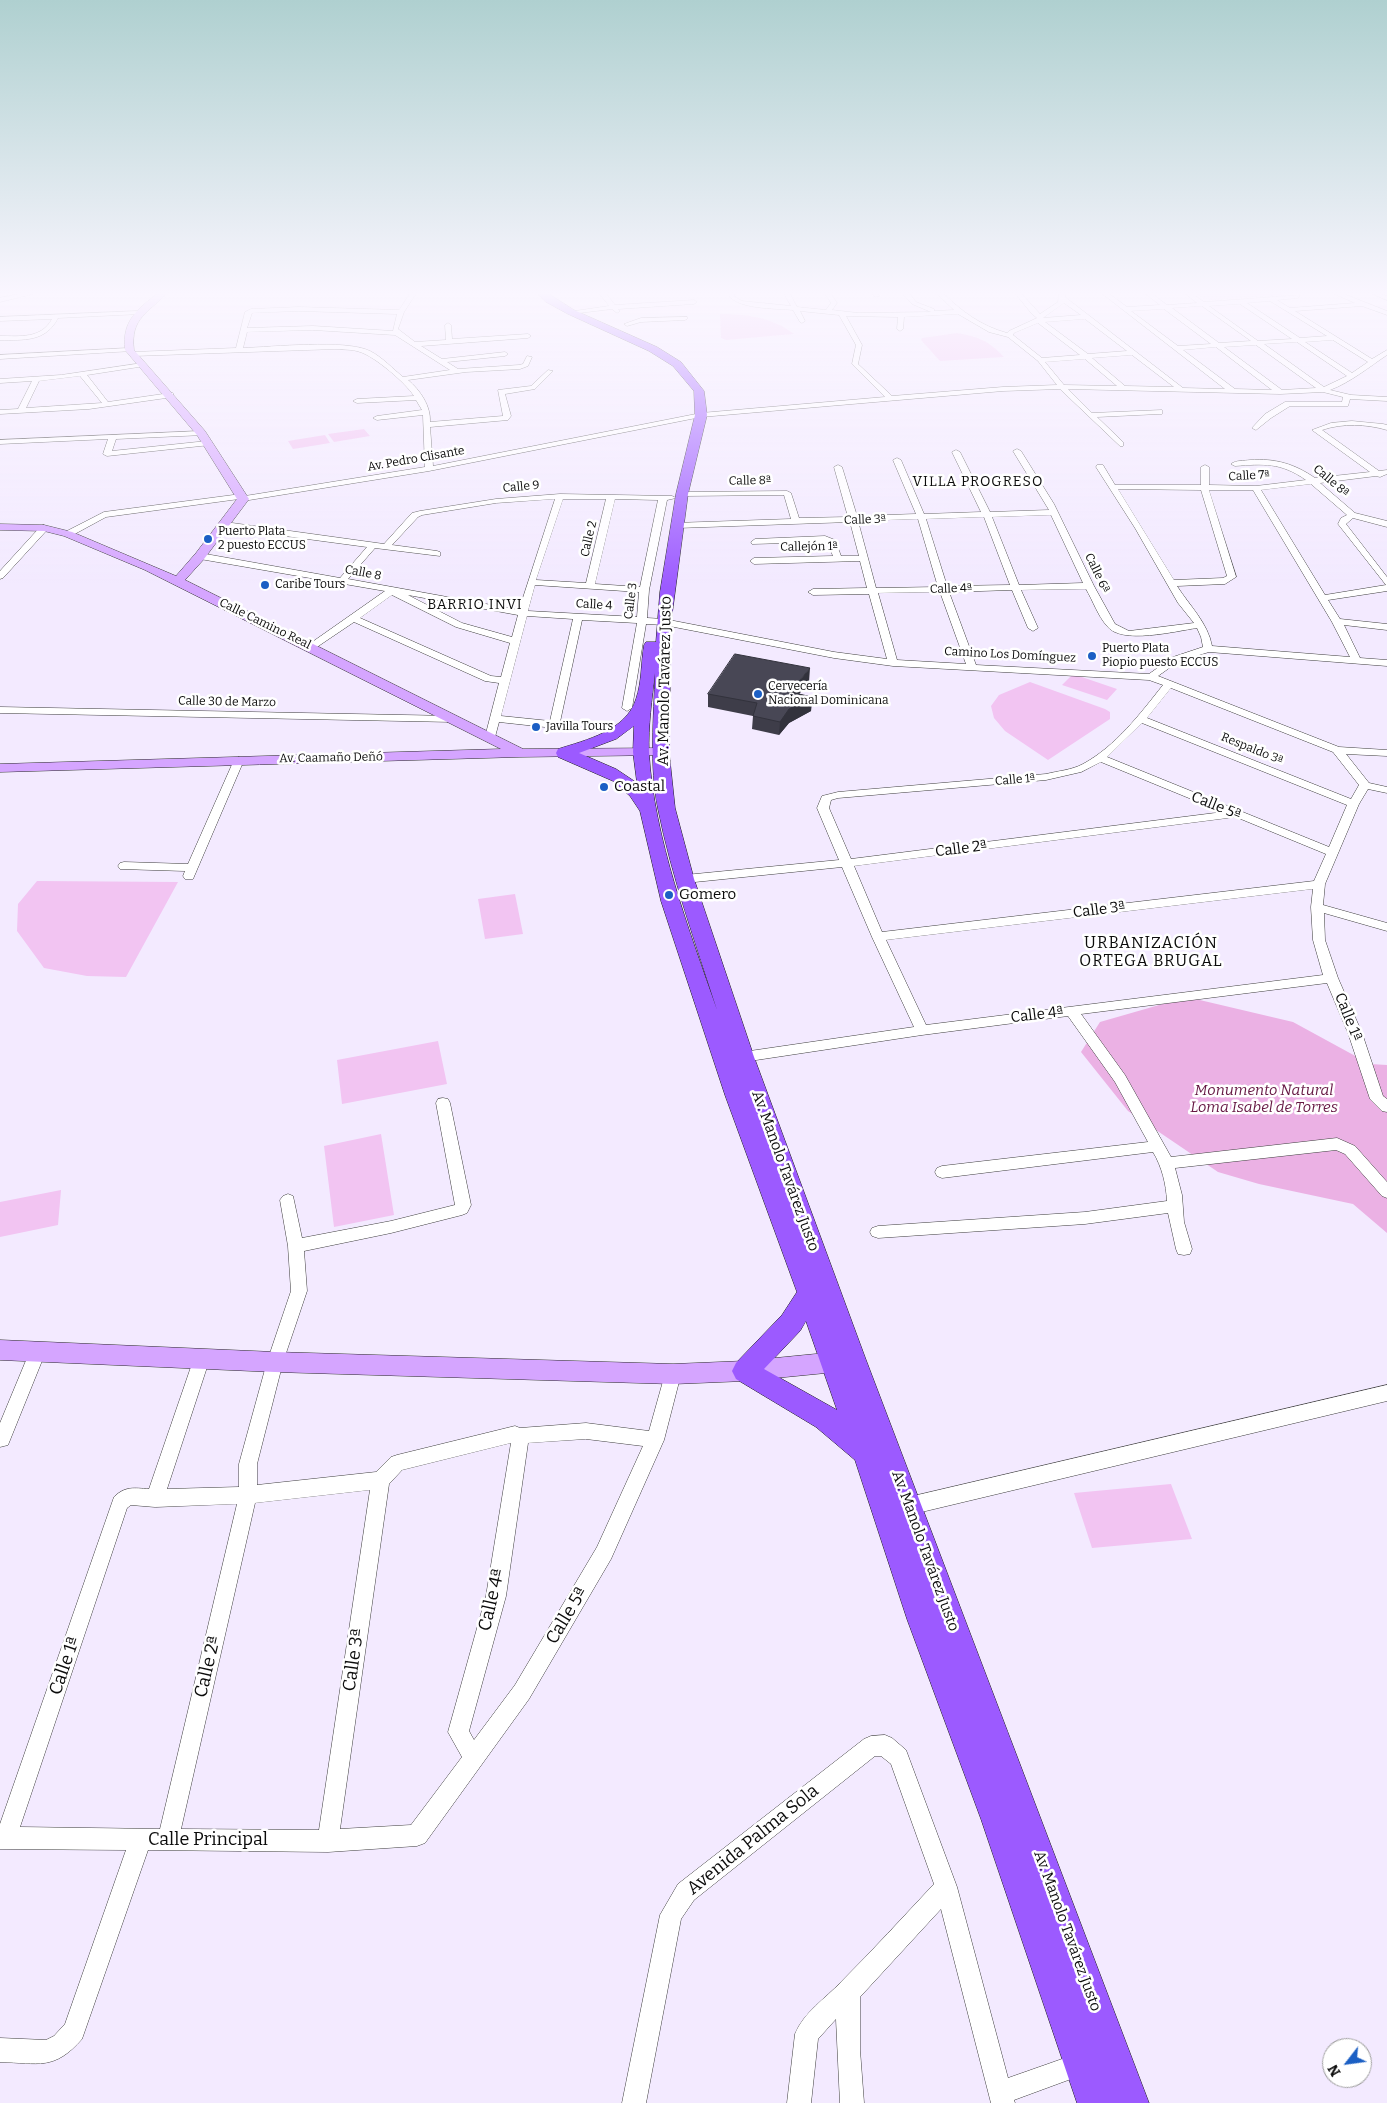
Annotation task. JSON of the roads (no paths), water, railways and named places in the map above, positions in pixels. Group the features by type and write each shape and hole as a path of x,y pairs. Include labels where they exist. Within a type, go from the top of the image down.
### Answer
{"main road":[{"name":"Av. Manolo Tavárez Justo","path":"685,390 688,418 679,451 654,621 644,700 641,752 657,804 670,901 736,1095 806,1281 809,1294 843,1361 909,1506 1130,2103"},
{"name":"Av. Manolo Tavárez Justo","path":"657,804 662,752 662,717 654,621 677,525 672,497 701,415 698,390"},
{"path":"564,753 616,733 632,721 644,700"},
{"path":"564,753 604,770 657,804 673,780 677,760 671,737 662,717"},
{"name":"Av. Manolo Tavárez Justo","path":"657,804 666,808 685,880 843,1361 866,1453 875,1473 922,1619 998,1819 1096,2103"},
{"path":"809,1294 791,1323 745,1371 826,1418 866,1453"}],"street":[{"path":"21,411 31,390"},
{"path":"95,390 107,405"},
{"path":"165,390 201,433 242,498 225,525 178,581"},
{"path":"414,390 427,412 429,469"},
{"path":"426,425 506,418 501,392 516,390"},
{"path":"882,390 889,397"},
{"name":"Av. Pedro Clisante","path":"68,534 104,516 242,498 429,469 701,415 974,390"},
{"path":"1065,390 1120,444"},
{"name":"Av. Pedro Clisante","path":"1189,390 1280,392 1320,390"},
{"path":"1324,390 1347,396 1387,400"},
{"path":"0,412 107,405 170,396"},
{"path":"1256,428 1268,416 1288,404 1345,404 1347,396"},
{"path":"357,402 420,398"},
{"path":"377,418 427,412"},
{"path":"1090,415 1159,412"},
{"path":"1387,428 1376,423 1365,422 1316,430 1387,480"},
{"path":"0,442 201,433"},
{"path":"113,437 107,454 207,443"},
{"name":"Calle 6ª","path":"1017,451 1054,512 1089,586 1111,626 1119,631 1130,634 1200,625"},
{"path":"956,452 987,515 1015,587 1034,628"},
{"path":"898,460 922,518 943,589 972,667"},
{"name":"Calle 8ª","path":"1235,464 1264,462 1283,464 1300,471 1352,515 1344,520 1342,524 1387,582"},
{"path":"838,467 855,520 871,591 893,663"},
{"path":"1100,467 1172,582 1183,603 1200,625 1206,637 1208,649"},
{"path":"1172,582 1225,581 1232,577 1205,489 1205,467"},
{"name":"Calle 7ª","path":"1112,487 1256,488 1387,472"},
{"path":"1256,488 1337,622 1356,661"},
{"name":"Calle 8ª","path":"672,497 787,493 796,522"},
{"path":"490,737 531,582 560,496"},
{"name":"Calle 9","path":"386,546 415,514 420,513 496,501 560,496 672,497"},
{"name":"Calle 2","path":"590,586 611,497"},
{"name":"Calle 3","path":"627,708 654,621 644,590 672,497"},
{"name":"Calle 3ª","path":"677,525 1054,512"},
{"path":"1352,515 1387,524"},
{"path":"225,525 437,554"},
{"name":"Calle Camino Real","path":"0,527 44,528 68,534 149,567 520,753"},
{"path":"0,576 44,528"},
{"path":"755,542 829,540 832,542 838,559"},
{"path":"342,582 374,544"},
{"path":"149,567 200,556"},
{"name":"Calle 8","path":"200,556 522,613"},
{"name":"Callejón 1ª","path":"754,561 864,558"},
{"path":"531,582 644,590"},
{"name":"Calle 4ª","path":"813,592 1089,586"},
{"path":"1322,598 1387,588"},
{"path":"311,647 392,591 459,625 515,641"},
{"name":"Calle 4","path":"522,613 654,621"},
{"path":"554,725 578,616"},
{"path":"353,618 489,679 505,680"},
{"name":"Camino Los Domínguez","path":"654,621 834,655 893,663 1151,677 1336,750 1365,785"},
{"path":"1337,622 1387,627"},
{"path":"1151,677 1176,659 1208,649 1387,663"},
{"name":"Calle 1ª","path":"848,863 823,808 826,798 838,795 1046,777 1086,767 1100,758 1141,719 1169,684"},
{"name":"Calle 30 de Marzo","path":"0,710 453,719"},
{"path":"495,719 572,726"},
{"name":"Respaldo 3ª","path":"1141,719 1353,804"},
{"path":"1336,750 1387,753"},
{"name":"Av. Caamaño Deñó","path":"0,768 520,753 662,752"},
{"name":"Calle 5ª","path":"1100,758 1333,853"},
{"path":"124,866 191,872 239,760"},
{"path":"1365,785 1387,790"},
{"name":"Calle 1ª","path":"1365,785 1353,804 1319,884 1317,907 1319,940 1331,978 1355,1033 1377,1099 1386,1107"},
{"name":"Calle 2ª","path":"685,880 848,863 1236,814"},
{"path":"848,863 878,937 922,1030"},
{"name":"Calle 3ª","path":"878,937 1319,884"},
{"path":"1317,907 1387,927"},
{"name":"Calle 4ª","path":"743,1057 922,1030 1331,978"},
{"path":"1072,1011 1120,1079 1167,1163 1176,1222 1184,1250"},
{"path":"296,1246 391,1227 462,1209 463,1204 442,1103"},
{"path":"1167,1163 1337,1144 1350,1150 1387,1192"},
{"path":"942,1172 1158,1146"},
{"name":"Calle 2ª","path":"168,1839 248,1496 248,1464 275,1362 299,1291 296,1246 288,1200"},
{"path":"878,1232 1085,1218 1175,1206"},
{"path":"0,1350 275,1362 673,1374 745,1371 843,1361"},
{"path":"1,1441 38,1351"},
{"path":"202,1358 155,1498 248,1496 380,1480 397,1463 515,1434 518,1436 586,1431 655,1440"},
{"name":"Calle 5ª","path":"417,1835 522,1692 604,1553 655,1440 673,1374"},
{"path":"909,1506 1387,1394"},
{"name":"Calle 4ª","path":"476,1754 467,1748 458,1732 496,1596 520,1440 518,1436"},
{"name":"Calle 3ª","path":"328,1841 380,1480"},
{"name":"Calle 1ª","path":"3,1838 120,1503 127,1496 155,1498"},
{"name":"Avenida Palma Sola","path":"634,2103 672,1915 686,1892 871,1746 885,1745 899,1757 946,1887"},
{"name":"Calle Principal","path":"3,1838 328,1841 417,1835"},
{"path":"0,2050 49,2052 62,2044 74,2031 141,1839"},
{"path":"946,1887 1002,2098 1082,2064"},
{"path":"799,2103 808,2034 819,2019 848,1992 946,1887"},
{"path":"848,1992 848,2050 852,2103"}],"place":[{"name":"Puerto Plata 2 puesto ECCUS","path":"208,539"},
{"name":"Caribe Tours","path":"265,585"},
{"name":"Puerto Plata Piopio puesto ECCUS","path":"1092,656"},
{"name":"Cervecería Nacional Dominicana","path":"758,694"},
{"name":"Javilla Tours","path":"536,727"},
{"name":"Coastal","path":"604,787"},
{"name":"Gomero","path":"669,895"}],"district":[{"name":"VILLA PROGRESO","path":"978,482"},
{"name":"BARRIO INVI","path":"475,605"},
{"name":"URBANIZACIÓN ORTEGA BRUGAL","path":"1151,953"}],"park label":[{"name":"Monumento Natural Loma Isabel de Torres","path":"1264,1100"}]}
